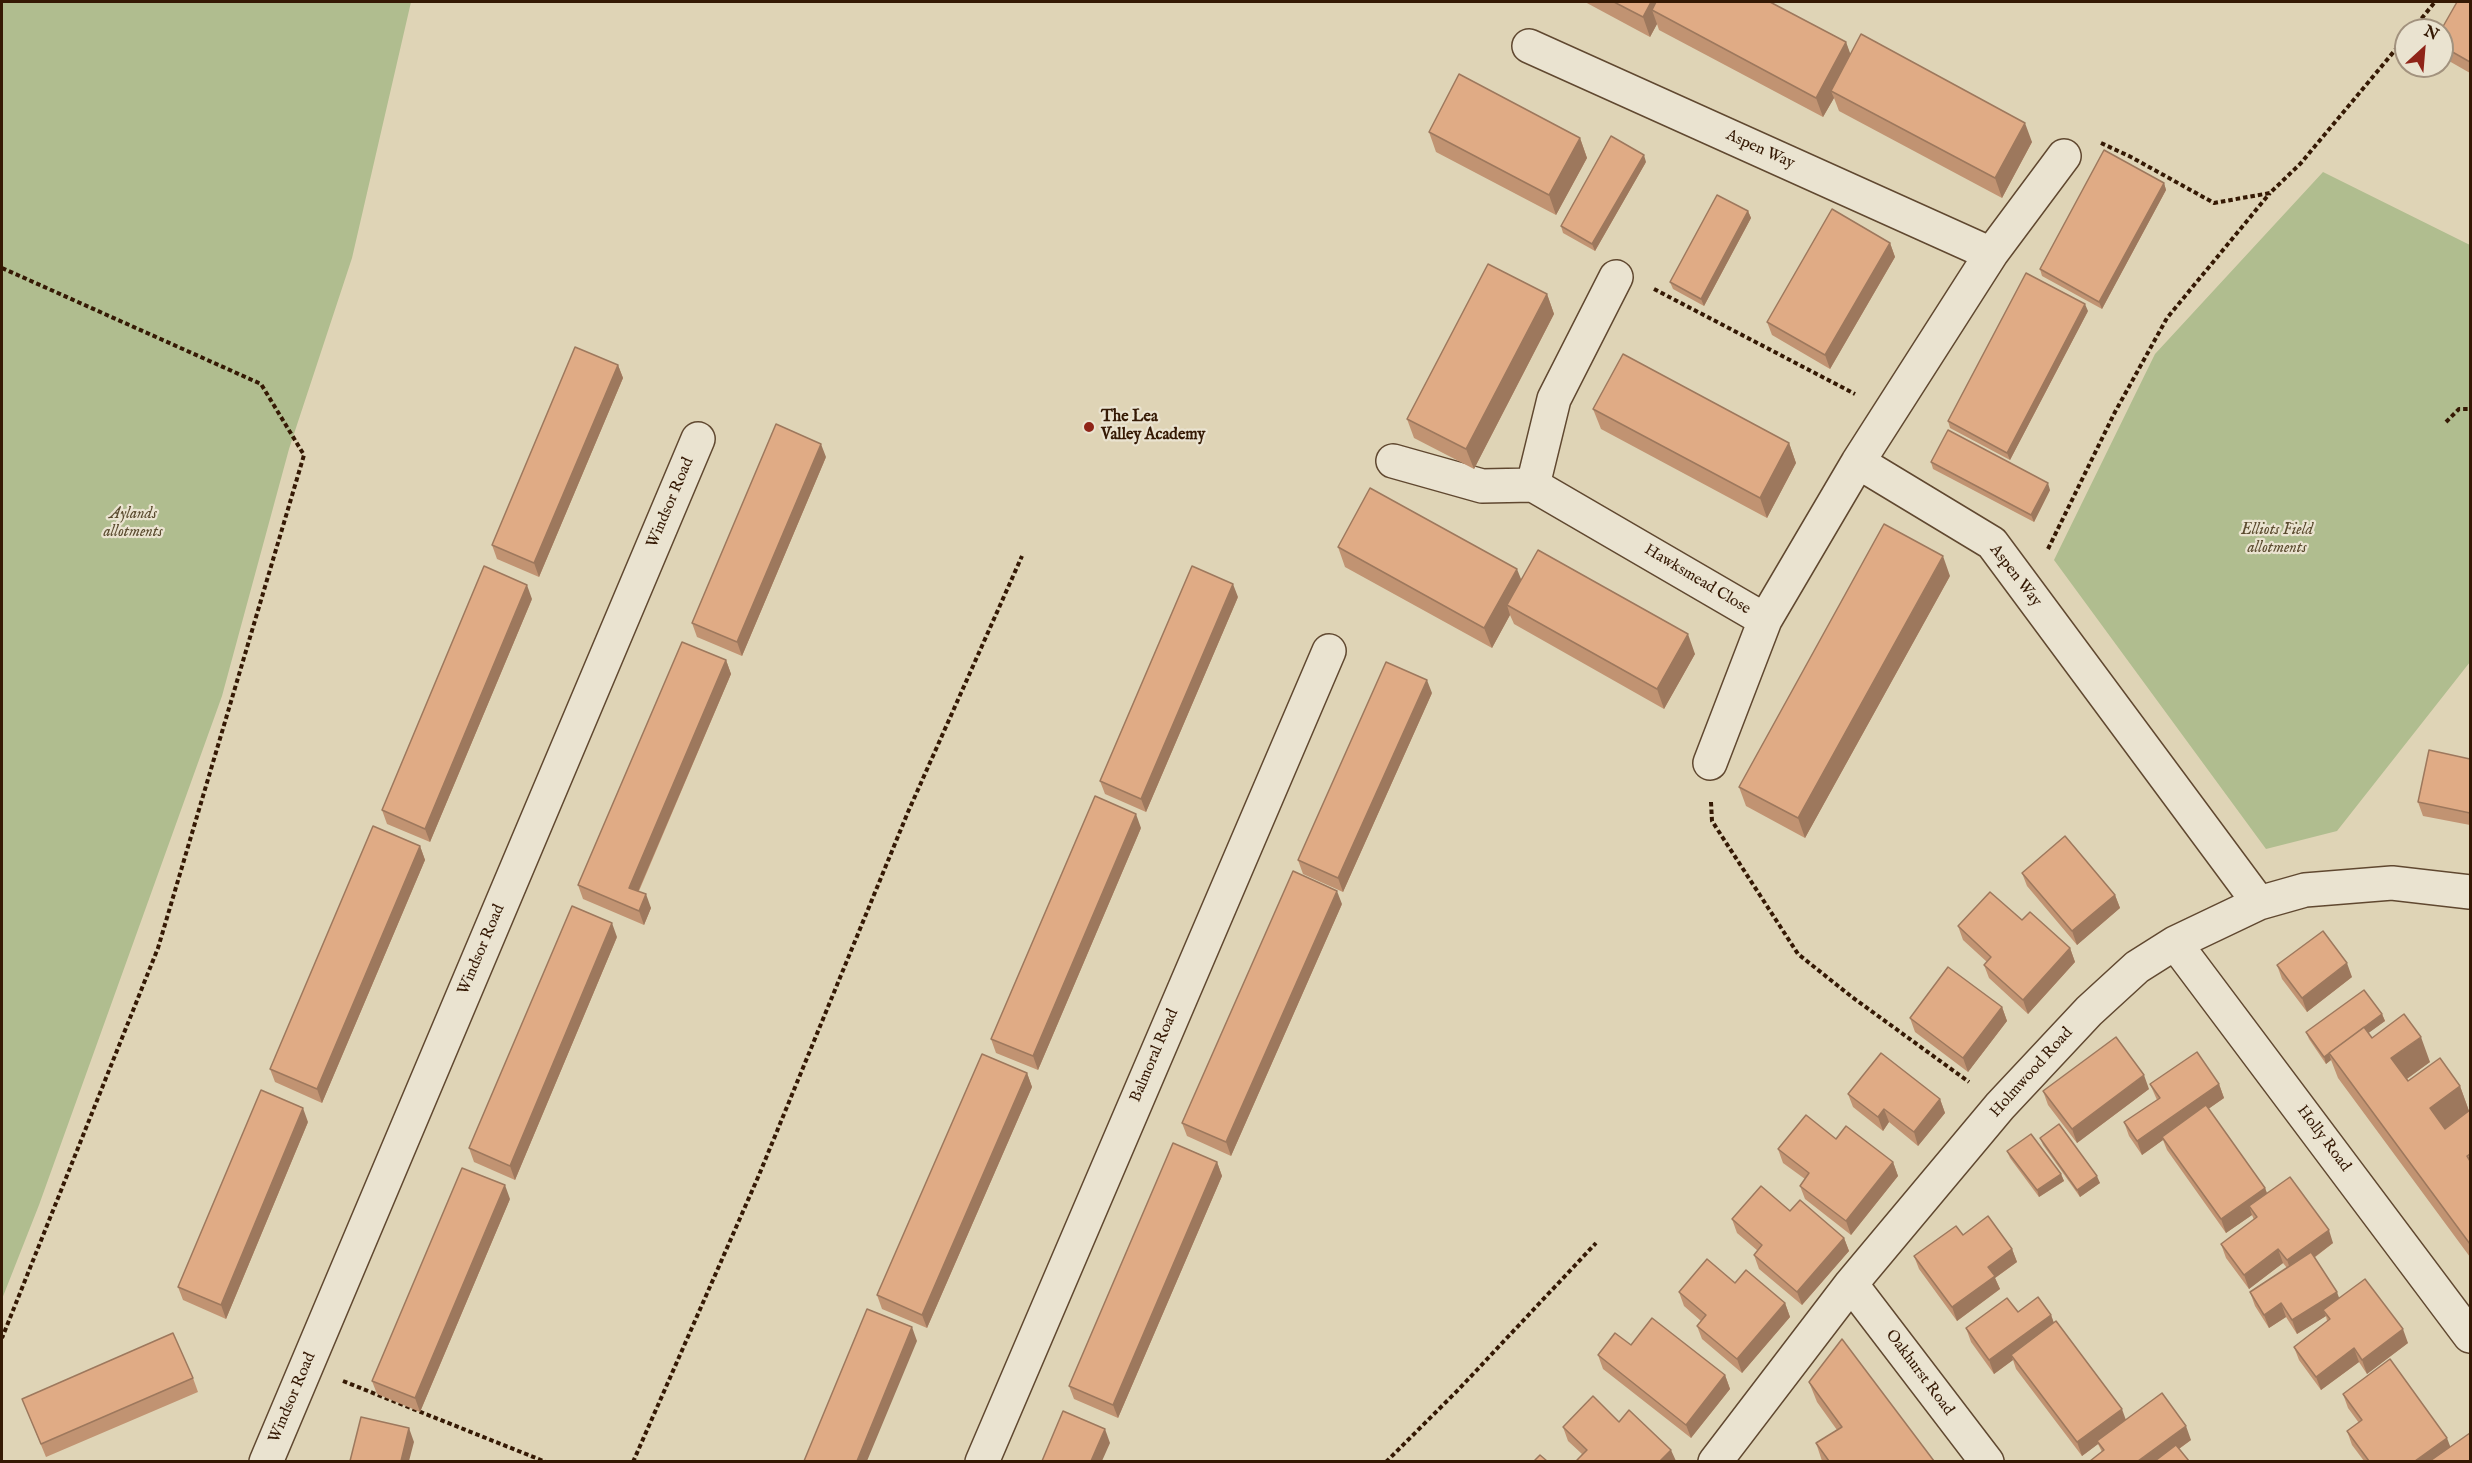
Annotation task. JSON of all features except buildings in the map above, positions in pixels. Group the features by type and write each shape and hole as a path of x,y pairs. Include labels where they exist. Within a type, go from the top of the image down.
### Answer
{"street":[{"name":"Aspen Way","path":"1529,45 1991,254"},
{"path":"1858,462 1991,254 2064,156"},
{"path":"1393,461 1482,486 1533,485 1554,399 1616,277"},
{"name":"Windsor Road","path":"266,1461 698,439"},
{"name":"Aspen Way","path":"1858,462 1992,543 2259,903"},
{"name":"Hawksmead Close","path":"1533,485 1765,620 1858,462"},
{"path":"1710,763 1765,620"},
{"name":"Balmoral Road","path":"982,1461 1329,651"},
{"name":"Holmwood Road","path":"1715,1461 1851,1284 2000,1106 2089,1011 2137,967 2175,943 2259,903 2305,890 2392,883 2470,892"},
{"name":"Holly Road","path":"2175,943 2470,1336"},
{"name":"Oakhurst Road","path":"1851,1284 1987,1461"}],"path":[{"path":"2422,18 2435,2"},
{"path":"2022,585 2048,549 2115,412 2167,318 2270,193 2301,163 2394,51"},
{"path":"2064,156 2091,139 2131,156 2214,203 2270,193"},
{"path":"2,268 261,384 304,455 158,948 2,1338"},
{"path":"1616,277 1634,279 1890,412"},
{"path":"2446,422 2459,409 2470,409"},
{"path":"633,1461 759,1174 908,812 1022,556"},
{"path":"1710,763 1712,821 1798,954 1852,997 1929,1051 2000,1106"},
{"path":"1386,1461 1459,1389 1596,1243"},
{"path":"307,1366 426,1416 546,1461"}],"green space":[{"name":"Aylands allotments","path":"2,2 411,2 352,258 289,449 222,696 39,1205 2,1299"},
{"name":"Elliots Field allotments","path":"2323,172 2470,245 2470,662 2337,831 2266,849 2054,560 2155,354"}],"place":[{"name":"The Lea Valley Academy","path":"1089,427"}]}
